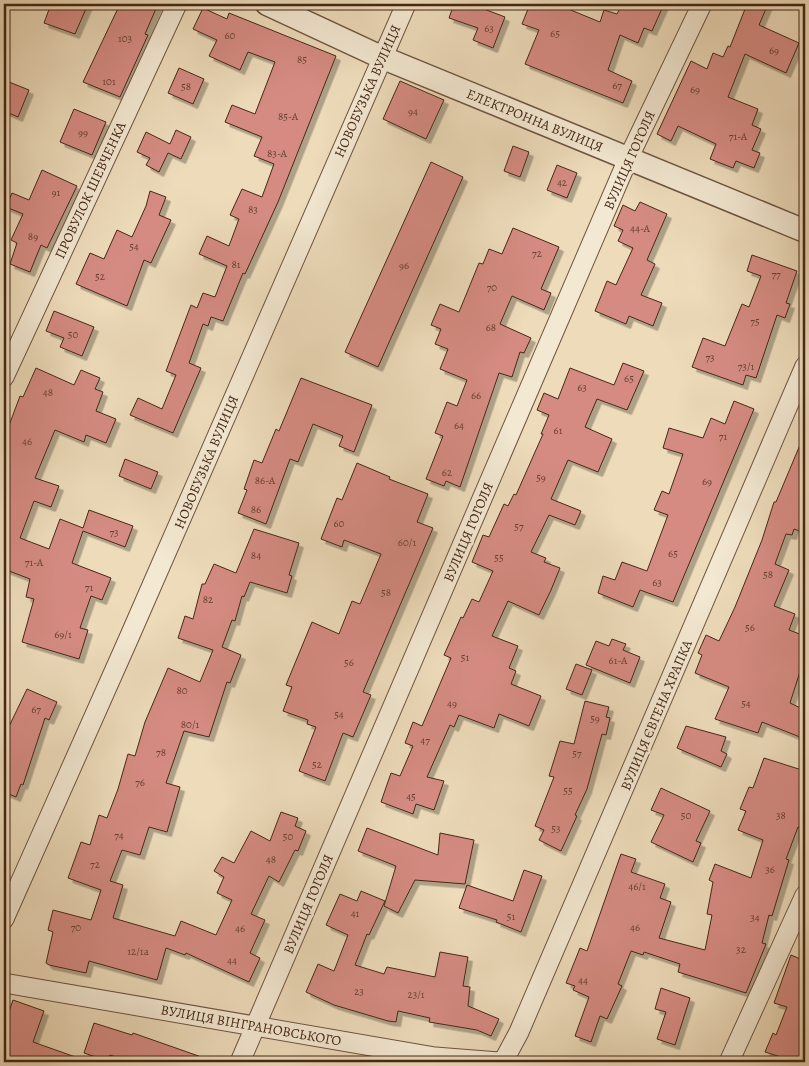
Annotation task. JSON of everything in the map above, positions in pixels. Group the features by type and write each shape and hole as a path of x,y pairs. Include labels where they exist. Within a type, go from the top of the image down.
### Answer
{"street":[{"name":"ПРОВУЛОК ШЕВЧЕНКА","path":"4,377 177,4"},
{"name":"ЕЛЕКТРОННА ВУЛИЦЯ","path":"267,4 381,57 805,231"},
{"name":"НОВОБУЗЬКА ВУЛИЦЯ","path":"4,920 140,614 381,57 406,4"},
{"name":"ВУЛИЦЯ ГОГОЛЯ","path":"240,1062 628,159 702,4"},
{"name":"ВУЛИЦЯ ЄВГЕНА ХРАПКА","path":"501,1062 523,1022 805,366"},
{"path":"729,1062 805,895"},
{"name":"ВУЛИЦЯ ВІНГРАНОВСЬКОГО","path":"4,983 435,1057 501,1062"}],"building":[{"path":"51,4 88,4 75,34 44,23"},
{"path":"120,4 158,4 145,34 148,35 120,97 83,82"},
{"path":"454,4 471,4 505,17 493,48 473,40 478,28 449,18"},
{"path":"530,4 556,4 600,22 604,10 617,14 622,4 664,4 652,31 644,28 638,43 620,35 608,70 632,81 623,103 525,64 539,30 522,24"},
{"path":"747,4 768,4 759,25 799,43 786,73 745,54 728,97 758,109 752,125 761,129 752,150 760,153 754,168 736,161 733,168 710,159 716,144 678,126 671,141 657,134 691,61 707,69 713,53 723,57 728,46 730,47"},
{"path":"203,8 227,19 229,13 336,56 278,202 245,274 243,273 223,321 211,317 208,326 203,324 189,363 201,368 173,433 130,415 138,398 162,409 176,375 166,371 191,305 197,308 203,293 215,297 227,266 199,254 207,236 229,246 239,219 230,215 242,189 262,197 274,164 254,156 262,137 225,122 232,105 255,114 275,62 248,52 240,70 209,56 217,40 193,29"},
{"path":"179,68 204,79 193,104 168,93"},
{"path":"4,80 29,90 18,117 4,111"},
{"path":"400,81 444,100 426,139 383,119"},
{"path":"74,109 106,122 92,155 60,142"},
{"path":"176,130 191,137 181,159 168,153 159,172 146,165 150,158 137,152 146,132 170,144"},
{"path":"513,146 529,152 520,177 504,171"},
{"path":"431,162 463,177 378,367 345,352"},
{"path":"557,165 577,173 567,198 547,190"},
{"path":"42,170 77,186 47,248 41,245 30,272 10,264 17,243 11,240 23,214 6,207 12,193 29,200"},
{"path":"150,191 166,197 159,215 171,220 151,263 144,260 127,306 76,284 90,253 104,259 117,230 132,237 146,206"},
{"path":"640,202 667,214 647,260 655,264 641,295 662,303 653,326 629,316 626,324 595,311 607,281 616,285 633,248 618,241 623,230 614,226 623,205 635,211"},
{"path":"513,228 559,247 541,289 551,293 544,310 512,296 500,324 531,338 524,353 520,352 512,377 499,373 460,487 446,481 444,486 426,479 443,436 435,433 447,402 457,406 467,380 440,369 448,349 435,344 441,329 431,325 440,304 459,312 479,263 483,264 489,249 502,254"},
{"path":"752,255 797,271 786,303 790,304 785,318 777,315 756,378 746,375 743,385 692,367 703,338 725,346 742,304 749,307 761,276 747,271"},
{"path":"54,311 94,327 82,356 60,347 64,338 46,331"},
{"path":"623,363 644,371 627,410 597,399 585,427 612,439 598,472 568,460 551,499 581,511 575,525 549,515 531,552 546,558 544,562 560,568 551,590 539,615 508,601 492,636 518,646 509,668 516,671 511,684 541,696 529,726 499,714 494,728 459,715 454,727 450,725 427,777 444,781 434,810 416,804 413,814 381,802 391,773 400,776 413,746 405,743 413,722 422,726 451,658 444,655 461,617 463,618 472,599 479,602 493,571 472,562 483,535 489,537 504,504 508,506 514,494 516,495 543,434 541,434 549,415 537,410 544,393 558,399 570,368 614,385"},
{"path":"36,368 74,385 81,370 100,378 95,389 103,392 96,411 116,419 106,443 86,435 84,442 55,430 35,478 59,486 51,507 34,501 20,538 49,549 60,519 83,528 89,510 133,526 125,547 83,531 72,563 111,578 102,600 91,596 80,628 88,630 79,659 22,642 34,599 26,597 30,579 4,569 4,439 20,396 23,397"},
{"path":"301,378 372,405 354,452 339,446 343,436 313,424 298,462 290,459 266,524 238,513 247,490 244,489 254,460 262,463 276,429 279,431"},
{"path":"734,401 754,409 673,602 640,590 633,607 598,593 603,576 615,580 622,562 647,571 668,515 654,510 662,491 669,494 683,454 663,448 669,428 703,438 711,418 725,424"},
{"path":"805,433 805,522 802,532 794,529 792,535 786,534 775,564 789,570 774,606 795,614 789,630 805,636 805,656 790,703 805,710 805,739 762,722 758,733 715,719 729,687 695,673 702,655 698,653 706,635 719,641 735,607 762,540 774,502 776,502"},
{"path":"125,459 158,472 151,489 119,476"},
{"path":"357,463 390,477 389,479 428,494 417,522 433,528 363,692 371,695 353,737 343,733 325,781 299,771 316,727 307,724 308,720 283,711 292,687 286,685 312,622 339,634 352,601 360,604 381,554 344,540 342,547 321,539 337,498 342,500"},
{"path":"254,529 299,543 289,575 292,576 287,593 250,582 244,597 242,596 235,621 232,620 222,647 241,655 230,683 227,682 209,737 184,731 166,783 180,787 167,832 149,827 140,855 122,850 110,881 123,885 113,918 175,936 181,921 216,935 232,900 217,893 224,877 214,871 222,857 234,863 251,831 270,841 281,812 298,818 295,826 306,831 298,851 295,850 279,882 269,876 251,914 265,920 250,953 260,958 249,982 186,953 185,955 166,948 157,980 89,961 86,973 49,965 46,963 53,932 48,930 53,910 91,920 101,890 68,878 81,842 90,845 99,815 107,818 128,754 135,756 145,722 168,668 200,682 213,650 178,638 185,616 193,619 202,584 205,584 214,564 236,573"},
{"path":"612,639 626,644 623,650 640,657 630,683 586,665 596,641 609,646"},
{"path":"576,664 592,670 582,695 566,689"},
{"path":"27,689 57,702 49,720 45,718 23,785 21,784 16,797 4,792 4,737"},
{"path":"585,701 609,707 606,717 610,718 606,735 602,734 587,789 561,851 539,840 544,830 535,826 554,777 549,776 560,741 574,744"},
{"path":"686,726 726,737 721,751 727,754 721,767 677,748"},
{"path":"764,758 805,771 805,830 798,827 786,859 789,860 772,916 769,915 762,943 766,944 746,993 678,972 680,964 644,952 643,955 631,951 618,984 622,986 607,1019 600,1016 591,1042 575,1036 589,997 573,990 575,986 566,983 580,948 587,951 621,854 636,859 631,872 665,884 660,898 671,902 659,938 705,950 712,915 707,914 713,882 709,880 715,864 751,878 763,840 738,830 746,811 740,809 749,787 753,788"},
{"path":"661,788 710,811 696,841 701,843 693,862 651,842 664,815 651,810"},
{"path":"367,828 438,855 440,833 474,840 465,884 415,880 398,913 384,906 396,866 358,851"},
{"path":"524,870 542,876 521,932 496,922 497,920 459,908 467,885 513,901"},
{"path":"361,891 385,901 369,935 367,934 355,965 384,974 387,967 435,977 440,952 468,957 463,986 470,987 468,1006 499,1019 491,1036 477,1030 429,1022 430,1018 398,1011 396,1022 388,1021 334,1005 306,992 318,964 334,971 348,935 326,925 340,894 357,901"},
{"path":"791,955 805,961 805,1042 797,1062 765,1052 773,1033 776,1035 787,1007 774,1003"},
{"path":"661,988 690,998 675,1045 657,1039 666,1012 655,1009"},
{"path":"13,1000 44,1011 33,1042 84,1060 84,1062 4,1062 4,1026"},
{"path":"94,1023 132,1035 133,1033 210,1060 210,1062 131,1062 110,1055 108,1061 84,1053"}]}
